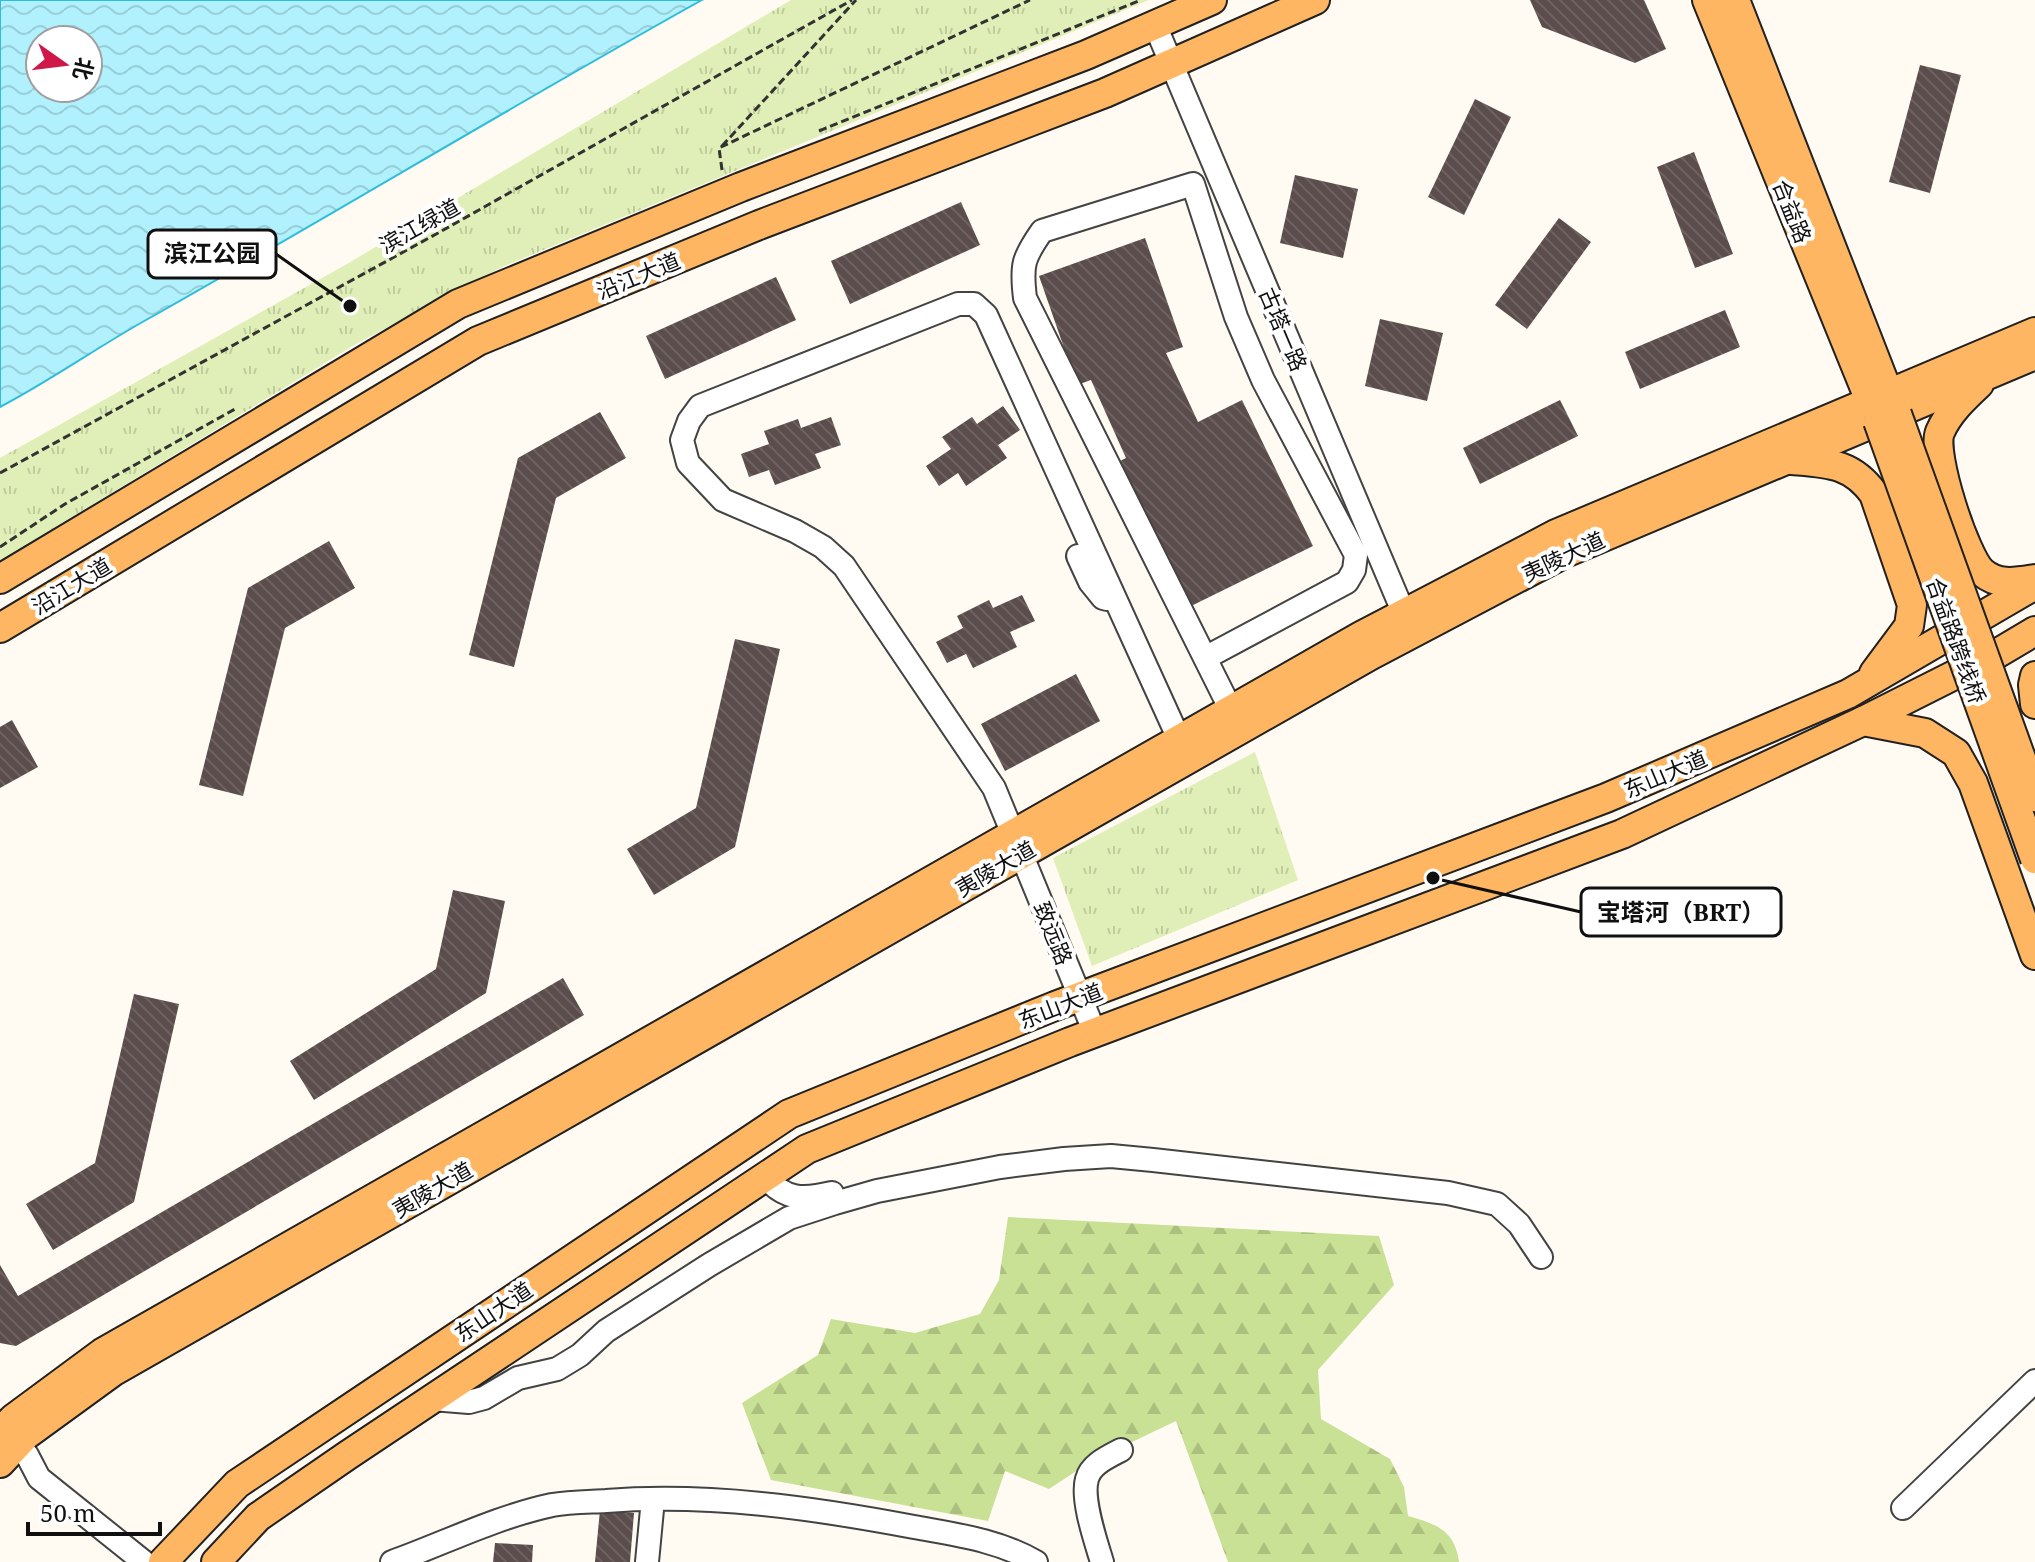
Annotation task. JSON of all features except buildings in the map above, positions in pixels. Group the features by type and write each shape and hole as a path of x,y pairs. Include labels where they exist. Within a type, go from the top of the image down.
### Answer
{"main road":[{"name":"沿江大道","path":"0,579 458,304 741,187 1086,55 1212,0"},
{"name":"沿江大道","path":"0,628 478,341 759,225 1105,93 1315,0"},
{"name":"合益路","path":"1707,0 1884,408"},
{"name":"合益路","path":"1735,0 1884,408"},
{"name":"夷陵大道","path":"1016,844 1179,739 1231,710 1408,623 1565,553 1788,460 2035,332"},
{"name":"夷陵大道","path":"10,1434 1016,844 1408,623 1556,534 1884,408 1990,374 2035,355"},
{"path":"1990,374 1960,401 1940,432 1937,443 1941,471 1971,559 1982,572 2004,582 2035,582"},
{"name":"合益路跨线桥","path":"1884,408 2035,797"},
{"name":"合益路跨线桥","path":"1884,408 2035,859"},
{"path":"1788,460 1829,463 1863,478 1874,494 1912,605 1909,626 1879,669 1848,694"},
{"name":"东山大道","path":"163,1562 237,1484 789,1114 1080,997 1606,798 1848,694 2035,582"},
{"name":"东山大道","path":"216,1562 258,1517 807,1149 1095,1033 1622,834 1863,721 2035,631"},
{"path":"2035,676 2035,704"},
{"path":"1863,721 1925,733 1956,753 1973,783 2035,955"}],"street":[{"name":"古塔一路","path":"1155,25 1408,623"},
{"path":"1205,658 1347,582 1354,570 1356,555 1263,380 1236,317 1193,184 1042,231 1029,250 1022,271 1025,298 1205,658 1231,710"},
{"name":"致远路","path":"1095,1033 994,788 844,566 823,547 795,531 723,500 688,463 682,440 689,421 700,406 958,304 974,304 986,315 1116,601"},
{"path":"1078,556 1090,582 1103,598 1116,601 1179,739"},
{"path":"432,1399 469,1402 484,1398 518,1378 557,1369 646,1304 789,1218 849,1199 1000,1167 1111,1156 1448,1193 1497,1204 1519,1224 1541,1257"},
{"path":"765,1177 776,1190 793,1197 836,1192 845,1194 849,1199"},
{"path":"1903,1508 2035,1381"},
{"path":"10,1434 39,1478 144,1562"},
{"path":"1102,1562 1087,1499 1087,1479 1097,1463 1121,1450"},
{"path":"392,1562 491,1521 554,1505 653,1499 711,1500 865,1517 977,1538 1015,1550 1036,1562"},
{"path":"647,1562 653,1499"}],"path":[{"path":"719,148 854,0"},
{"name":"滨江绿道","path":"0,473 854,0"},
{"path":"719,148 1030,0"},
{"path":"719,148 722,170"}],"green space":[{"path":"791,0 1149,0 502,267 356,344 0,561 0,458 347,264"},
{"path":"1255,752 1298,880 1092,966 1053,858"},
{"path":"1008,1217 1379,1236 1394,1285 1318,1370 1321,1419 1390,1459 1404,1487 1408,1516 1427,1522 1448,1535 1459,1562 1228,1562 1176,1421 1090,1462 1049,1489 1005,1471 988,1521 771,1480 742,1403 818,1355 831,1319 915,1333 980,1314 999,1280"}],"water":[{"path":"0,0 702,0 127,331 0,407"}],"place":[{"name":"滨江公园","path":"350,306"},
{"name":"宝塔河（BRT）","path":"1433,878"}]}
